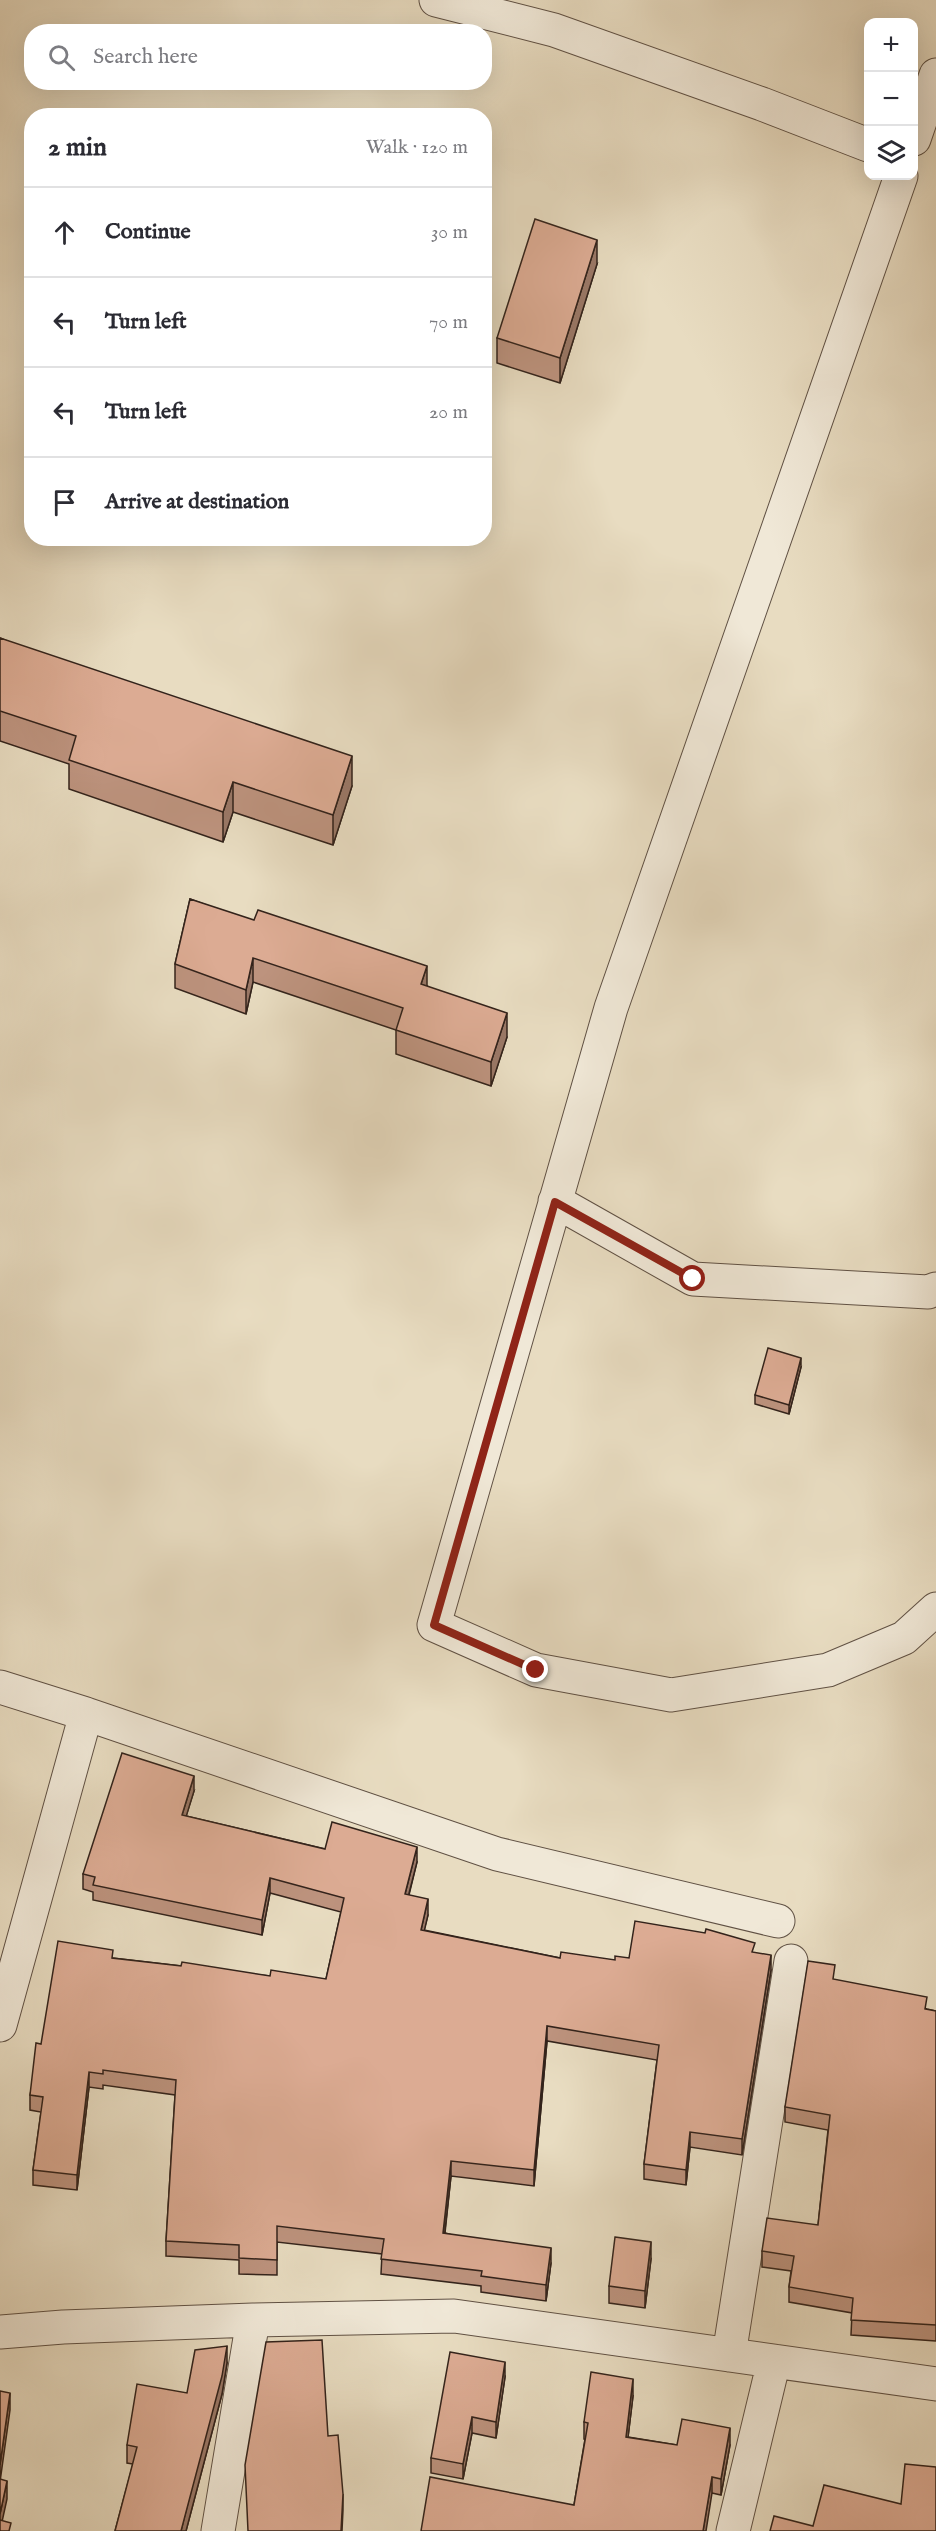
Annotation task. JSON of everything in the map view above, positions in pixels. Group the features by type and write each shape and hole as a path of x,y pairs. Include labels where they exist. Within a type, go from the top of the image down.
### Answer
{"street":[{"path":"436,0 554,30 762,104 864,143"},
{"path":"918,127 936,75"},
{"path":"900,180 611,1008 434,1625 536,1670 671,1695 828,1670 904,1638 936,1609"},
{"path":"555,1202 693,1279 928,1292 936,1289"},
{"path":"0,1687 497,1854 778,1921"},
{"path":"0,2025 86,1714"},
{"path":"729,2355 791,1961"},
{"path":"0,2332 63,2327 253,2320 454,2316 936,2384"},
{"path":"218,2531 253,2320"},
{"path":"733,2531 774,2361"}],"building":[{"path":"535,219 597,240 560,358 497,338"},
{"path":"0,638 352,756 333,815 233,782 223,812 69,760 76,736 0,711"},
{"path":"190,899 254,920 258,910 427,966 421,984 507,1013 491,1062 396,1030 403,1008 253,958 246,990 175,964"},
{"path":"768,1348 801,1358 789,1405 755,1395"},
{"path":"122,1753 194,1776 182,1815 325,1849 332,1822 417,1847 405,1894 428,1899 421,1930 560,1958 561,1952 615,1960 615,1956 629,1958 635,1921 705,1933 706,1929 755,1943 752,1952 771,1955 742,2139 690,2132 686,2170 644,2164 659,2045 547,2026 534,2170 451,2161 443,2233 551,2248 546,2285 481,2276 482,2271 381,2259 384,2239 277,2226 277,2260 239,2258 239,2245 166,2241 176,2080 103,2070 103,2074 89,2072 77,2175 33,2170 43,2097 30,2095 36,2043 41,2044 58,1941 113,1950 112,1958 181,1966 182,1962 270,1976 271,1970 326,1979 344,1898 270,1878 262,1920 93,1885 95,1877 83,1874"},
{"path":"808,1961 835,1965 833,1979 927,1997 925,2009 936,2011 936,2325 851,2320 853,2298 789,2287 794,2256 762,2251 767,2218 818,2225 830,2115 785,2107"},
{"path":"615,2237 651,2242 645,2291 609,2286"},
{"path":"322,2340 328,2436 338,2435 343,2494 341,2531 248,2531 245,2465 266,2342"},
{"path":"227,2346 222,2376 181,2531 115,2531 137,2447 127,2445 137,2384 187,2393 195,2350"},
{"path":"450,2352 505,2362 496,2422 472,2417 463,2464 431,2458"},
{"path":"591,2372 633,2379 626,2437 677,2445 682,2419 730,2428 721,2479 712,2477 703,2531 421,2531 430,2477 574,2505 588,2423 584,2422"},
{"path":"0,2391 10,2393 0,2465"},
{"path":"905,2464 936,2467 936,2531 770,2531 774,2516 813,2526 824,2485 901,2504"},
{"path":"0,2479 7,2481 0,2514"},
{"path":"0,2520 11,2523 9,2531 0,2531"}],"route":[{"path":"536,1670 434,1625 555,1202 693,1279"}]}
